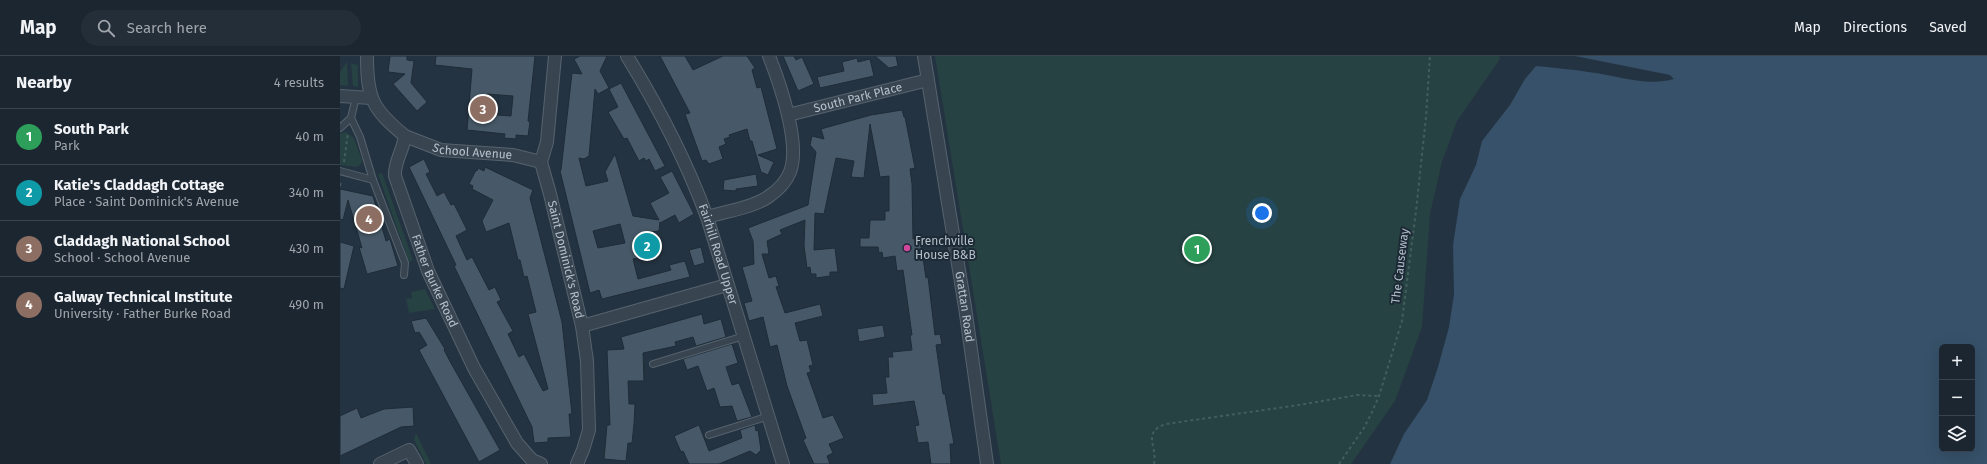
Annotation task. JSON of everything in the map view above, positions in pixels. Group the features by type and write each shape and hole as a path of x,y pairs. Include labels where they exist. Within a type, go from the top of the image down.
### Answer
{"street":[{"path":"367,56 367,82 371,98 391,124 405,136"},
{"path":"541,162 547,142 555,56"},
{"name":"Fairhill Road Upper","path":"627,56 667,124 694,180 744,336 768,416 779,463"},
{"path":"707,217 753,204 768,198 782,185 790,172 793,158 788,115 769,56"},
{"name":"Grattan Road","path":"924,56 966,315 987,464"},
{"name":"South Park Place","path":"788,115 928,80"},
{"path":"340,96 371,98"},
{"name":"School Avenue","path":"405,136 441,150 513,155 541,162"},
{"name":"Father Burke Road","path":"405,136 403,150 396,163 395,176 428,271 474,368 510,431 525,453 536,463"},
{"name":"Saint Dominick's Road","path":"541,162 582,326 587,361 589,430 577,464"},
{"path":"582,326 727,285"},
{"path":"380,464 409,450 416,464"}],"lane":[{"path":"340,128 351,118 356,97"},
{"path":"351,118 360,137 373,180 405,263 404,275"},
{"path":"341,171 373,180"},
{"path":"653,364 744,336"},
{"path":"709,435 768,416"}],"path":[{"name":"The Causeway","path":"1339,464 1364,428 1379,396 1402,321 1417,204 1430,56"},
{"path":"340,186 341,171 351,118"},
{"path":"1154,464 1152,435 1156,428 1166,424 1357,395 1379,396"}],"green space":[{"path":"935,56 1499,56 1500,59 1457,121 1442,162 1430,214 1422,327 1395,401 1351,464 1001,464"},
{"path":"347,62 348,86 340,85 340,72"},
{"path":"351,63 358,65 358,87 353,86"},
{"path":"346,132 354,138 362,160 361,164 357,167 340,165 340,134"},
{"path":"382,173 413,260 409,262 378,174"},
{"path":"425,289 435,309 409,313 406,299 412,298 411,292"},
{"path":"416,433 431,464 426,464 414,440"}],"water":[{"path":"1575,56 1987,56 1987,464 1390,464 1404,434 1427,400 1449,327 1454,294 1453,245 1460,199 1476,165 1482,141 1510,105 1525,79 1536,66 1599,73 1631,80 1653,82 1674,79 1670,75"}],"building":[{"path":"390,56 407,56 407,60 414,61 411,83 427,102 417,111 393,84 405,74 388,72"},
{"path":"436,56 535,56 528,121 530,122 528,136 516,135 516,139 504,138 505,134 467,130 472,69 435,65","holes":["487,94 513,96 511,116 485,114"]},
{"path":"580,56 607,56 600,71 609,88 598,94 595,89 589,156 584,159 579,158 586,186 608,181 605,172 615,154 633,216 659,220 650,203 669,193 660,177 672,171 694,214 679,223 675,215 660,222 659,231 649,232 654,255 633,259 638,279 671,270 669,265 685,261 690,277 602,299 599,290 590,293 560,171 572,73 582,74 574,59","holes":["620,224 625,243 598,248 593,231"]},
{"path":"660,56 685,56 693,70 723,56 747,56 755,68 752,70 757,88 761,87 777,149 758,155 774,162 768,175 761,172 747,129 729,135 730,137 724,139 726,144 719,147 723,159 709,164 706,160 702,161 685,114 690,113"},
{"path":"783,56 794,56 796,60 802,57 814,84 798,91"},
{"path":"875,56 896,56 898,66 889,68"},
{"path":"857,58 858,62 870,59 874,76 820,88 817,77 844,71 842,62"},
{"path":"621,83 665,166 655,171 649,159 646,161 644,158 639,161 627,138 624,139 608,112 618,107 609,89"},
{"path":"902,110 905,117 915,168 910,169 912,184 913,239 920,238 926,278 928,277 935,335 940,334 942,344 936,345 943,394 945,394 954,444 950,444 951,464 931,464 928,442 918,443 915,426 919,425 914,401 873,406 872,394 887,393 885,377 889,377 888,357 893,357 892,352 912,350 910,335 912,335 903,270 897,271 895,256 883,258 882,252 879,253 878,247 860,247 860,238 869,238 870,220 885,220 885,211 889,211 889,176 880,177 870,124 864,178 851,177 854,161 836,158 824,214 815,213 814,250 835,248 838,272 830,272 830,276 816,278 816,274 811,274 810,267 807,268 804,246 805,220 780,230 782,234 767,241 769,254 762,254 769,278 776,276 779,286 776,287 785,313 820,304 823,316 795,323 800,341 807,340 813,365 809,366 811,372 807,373 823,418 833,415 844,438 829,444 833,453 827,456 830,464 814,464 803,440 806,438 787,386 777,345 770,347 763,317 749,321 744,303 752,301 742,267 754,264 753,241 748,228 808,205 816,152 810,145 812,136 824,139 821,129 871,115"},
{"path":"424,159 430,172 426,174 437,196 444,192 451,205 454,204 467,230 456,236 467,260 472,257 489,290 495,287 501,300 497,302 513,331 508,334 519,357 524,354 543,391 548,389 528,314 536,312 527,276 524,277 520,260 518,260 509,223 486,232 482,221 493,200 472,189 473,186 469,184 476,170 477,171 478,168 484,171 485,167 533,190 530,198 562,322 572,414 569,414 571,437 548,438 548,442 534,443 532,427 454,266 456,265 409,167"},
{"path":"756,174 758,186 736,189 736,191 723,190 724,180"},
{"path":"340,189 373,196 386,241 390,239 398,266 367,274 359,247 362,248 348,200 343,220 340,219"},
{"path":"340,242 354,246 344,289 340,288"},
{"path":"701,247 705,263 694,266 689,250"},
{"path":"702,314 704,324 721,319 726,337 696,346 693,337 675,342 676,346 643,353 644,381 628,381 629,404 635,404 632,443 628,443 626,461 604,459 607,425 610,425 607,350 624,349 621,337"},
{"path":"426,318 445,349 444,350 452,365 500,450 479,462 419,350 427,345 419,332 415,333 411,321"},
{"path":"883,325 885,337 859,342 857,329"},
{"path":"732,344 738,363 726,367 732,385 739,383 752,417 737,421 732,406 720,407 714,388 707,391 698,366 687,370 683,359"},
{"path":"413,407 414,426 401,427 340,456 340,416 357,408 361,418 384,409"},
{"path":"699,425 709,451 742,438 740,430 755,425 756,431 758,430 761,450 756,455 750,451 719,464 689,464 683,451 681,452 674,436"}],"place":[{"name":"Claddagh National School","path":"483,109"},
{"name":"Galway Technical Institute","path":"369,219"},
{"name":"Katie's Claddagh Cottage","path":"647,246"},
{"name":"Frenchville House B&B","path":"907,248"},
{"name":"South Park","path":"1197,249"}]}
